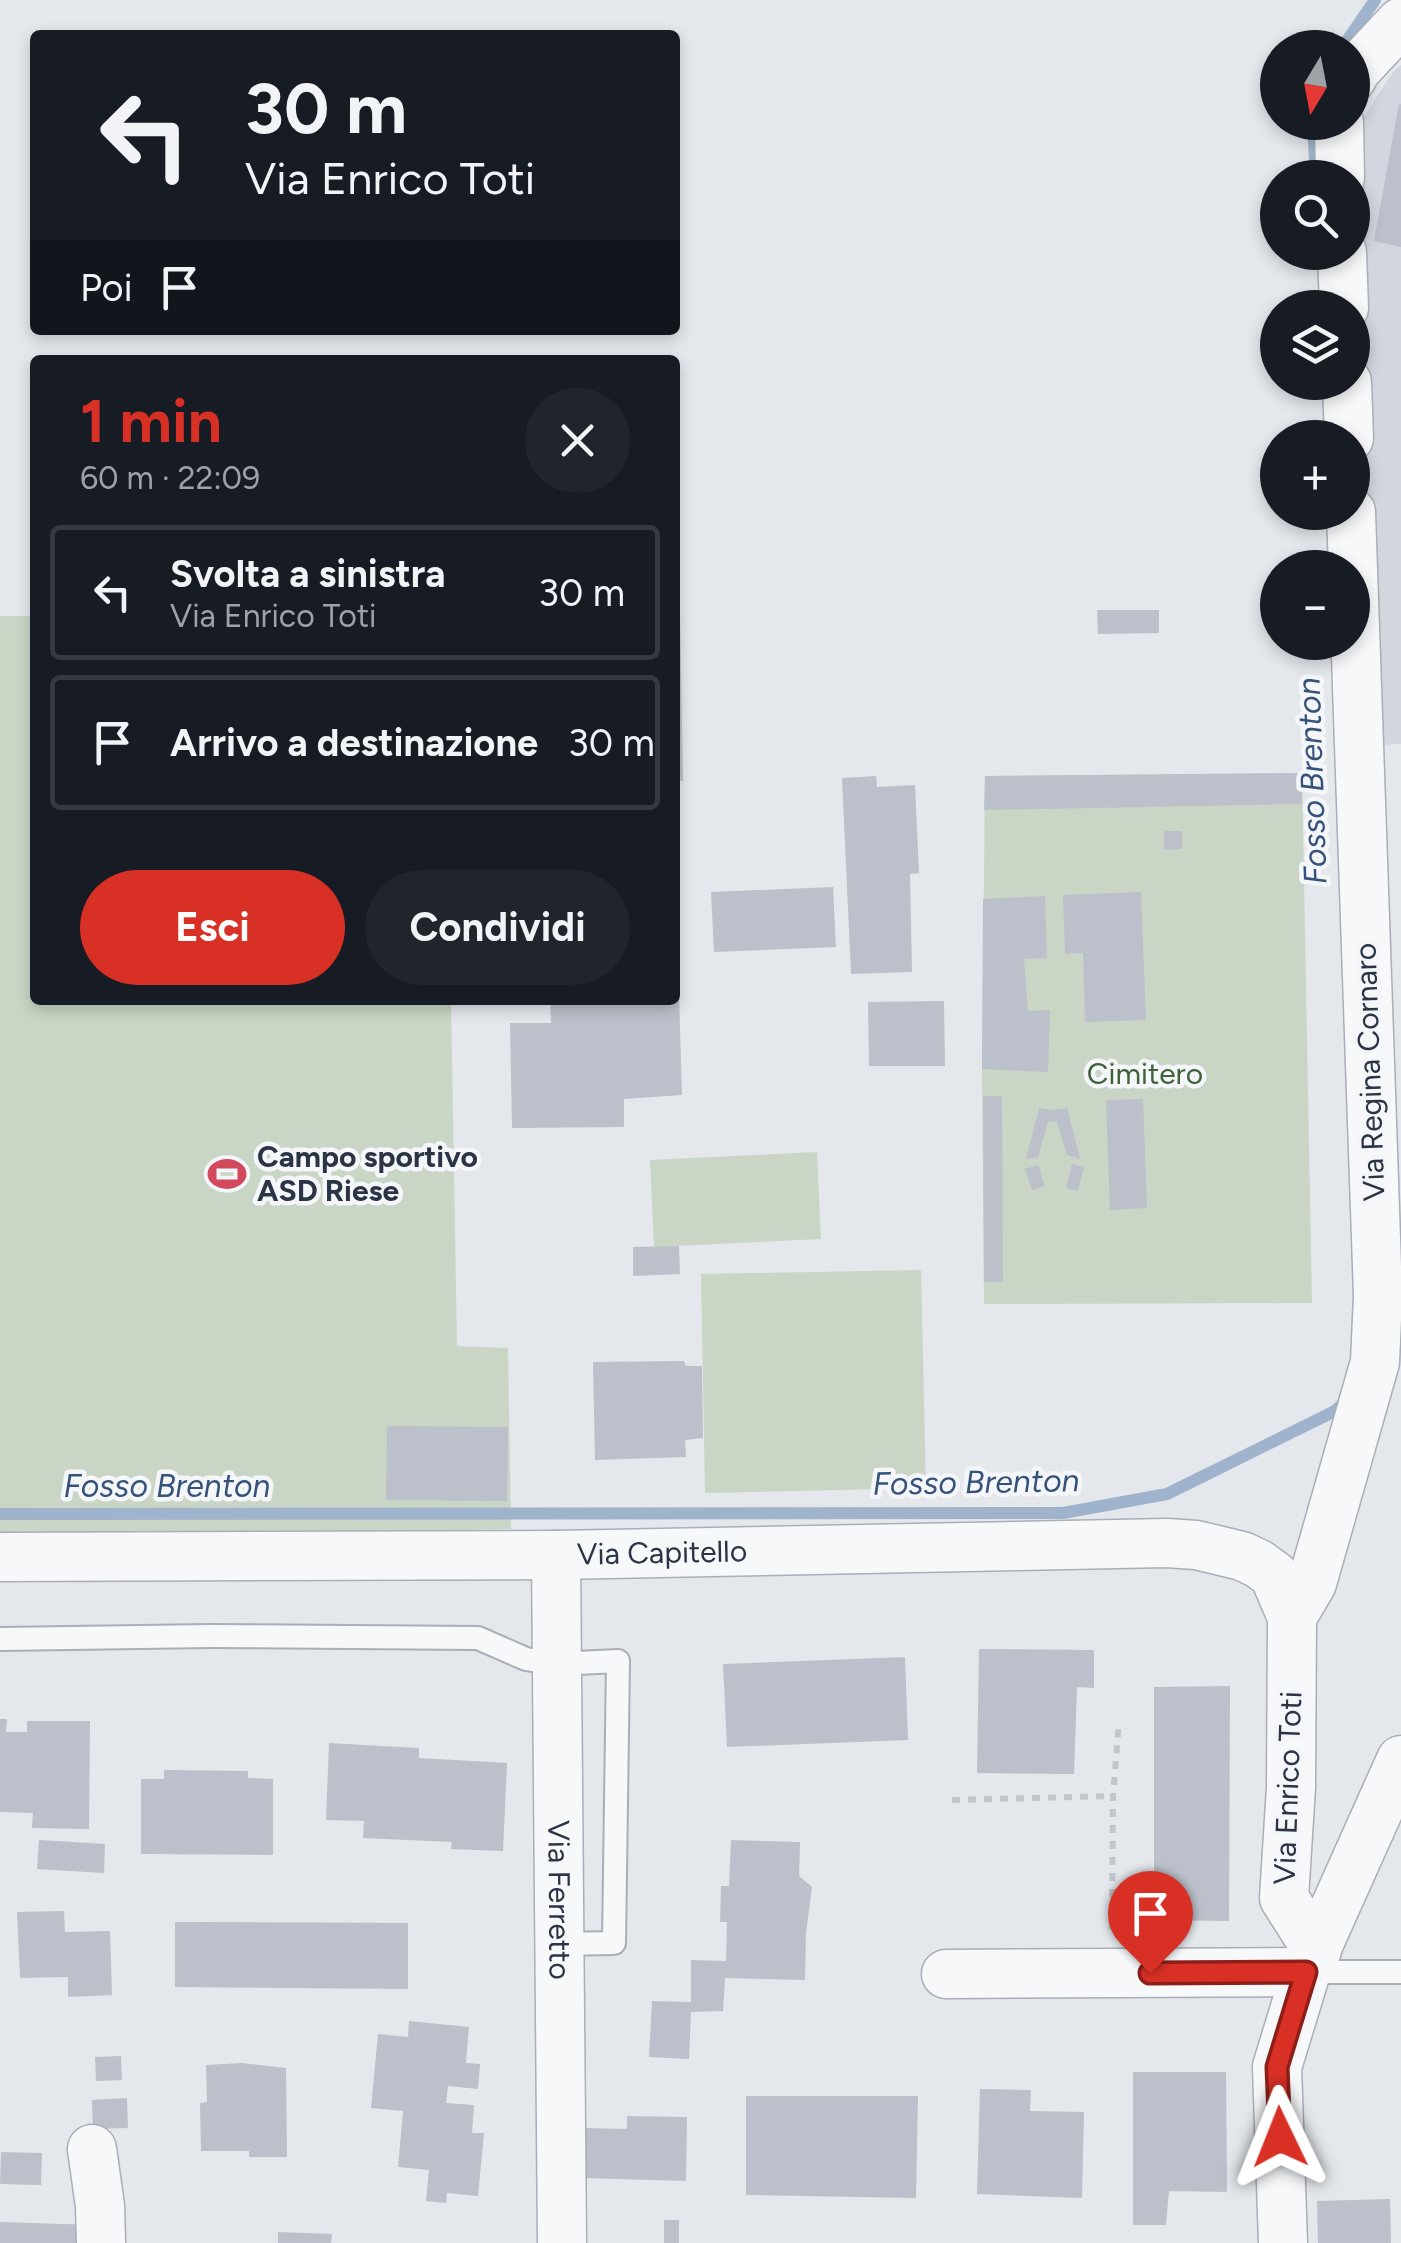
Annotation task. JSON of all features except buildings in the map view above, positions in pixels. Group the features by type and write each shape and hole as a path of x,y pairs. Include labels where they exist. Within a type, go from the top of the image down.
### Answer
{"street":[{"path":"1370,55 1401,22"},
{"name":"Via Regina Cornaro","path":"1292,1617 1312,1583 1376,1362 1377,1276 1352,530"},
{"name":"Via Capitello","path":"0,1558 556,1555 1168,1543 1242,1556 1274,1575 1292,1617"},
{"name":"Via Ferretto","path":"556,1555 562,2243"},
{"name":"Via Enrico Toti","path":"1292,1617 1292,1787 1284,1898 1311,1961"},
{"name":"Via Enrico Toti","path":"1283,2243 1277,2067 1311,1961 1401,1760"},
{"path":"946,1974 1112,1973 1311,1961"},
{"path":"92,2149 102,2243"}],"lane":[{"path":"0,1639 478,1638 526,1659 557,1664"},
{"path":"1311,1961 1401,1972"}],"path":[{"path":"1112,1973 1113,1796 1119,1721"},
{"path":"952,1800 1113,1796"}],"shaded area":[{"path":"1401,65 1401,744 1374,745 1367,660 1370,660 1370,550 1360,550 1360,530 1370,530 1370,420 1358,420 1357,400 1370,400 1370,290 1355,290 1355,270 1370,270 1370,160 1352,160 1352,140 1370,140 1370,107"}],"green space":[{"name":"Campo sportivo ASD Riese","path":"0,616 30,616 30,1005 451,1005 457,1346 508,1348 511,1529 0,1537"},
{"name":"Cimitero","path":"1302,773 1312,1303 984,1304 985,776"},
{"path":"817,1152 821,1239 654,1247 650,1160"},
{"path":"921,1270 926,1488 705,1493 701,1274"}],"waterway":[{"name":"Fosso Brenton","path":"1354,30 1375,0"},
{"name":"Fosso Brenton","path":"1314,140 1315,160"},
{"name":"Fosso Brenton","path":"0,1514 1063,1513 1167,1494 1335,1411 1347,1400"}],"place":[{"name":"Campo sportivo ASD Riese","path":"227,1174"}],"route":[{"path":"1150,1973 1306,1972 1277,2067 1280,2137"}]}
